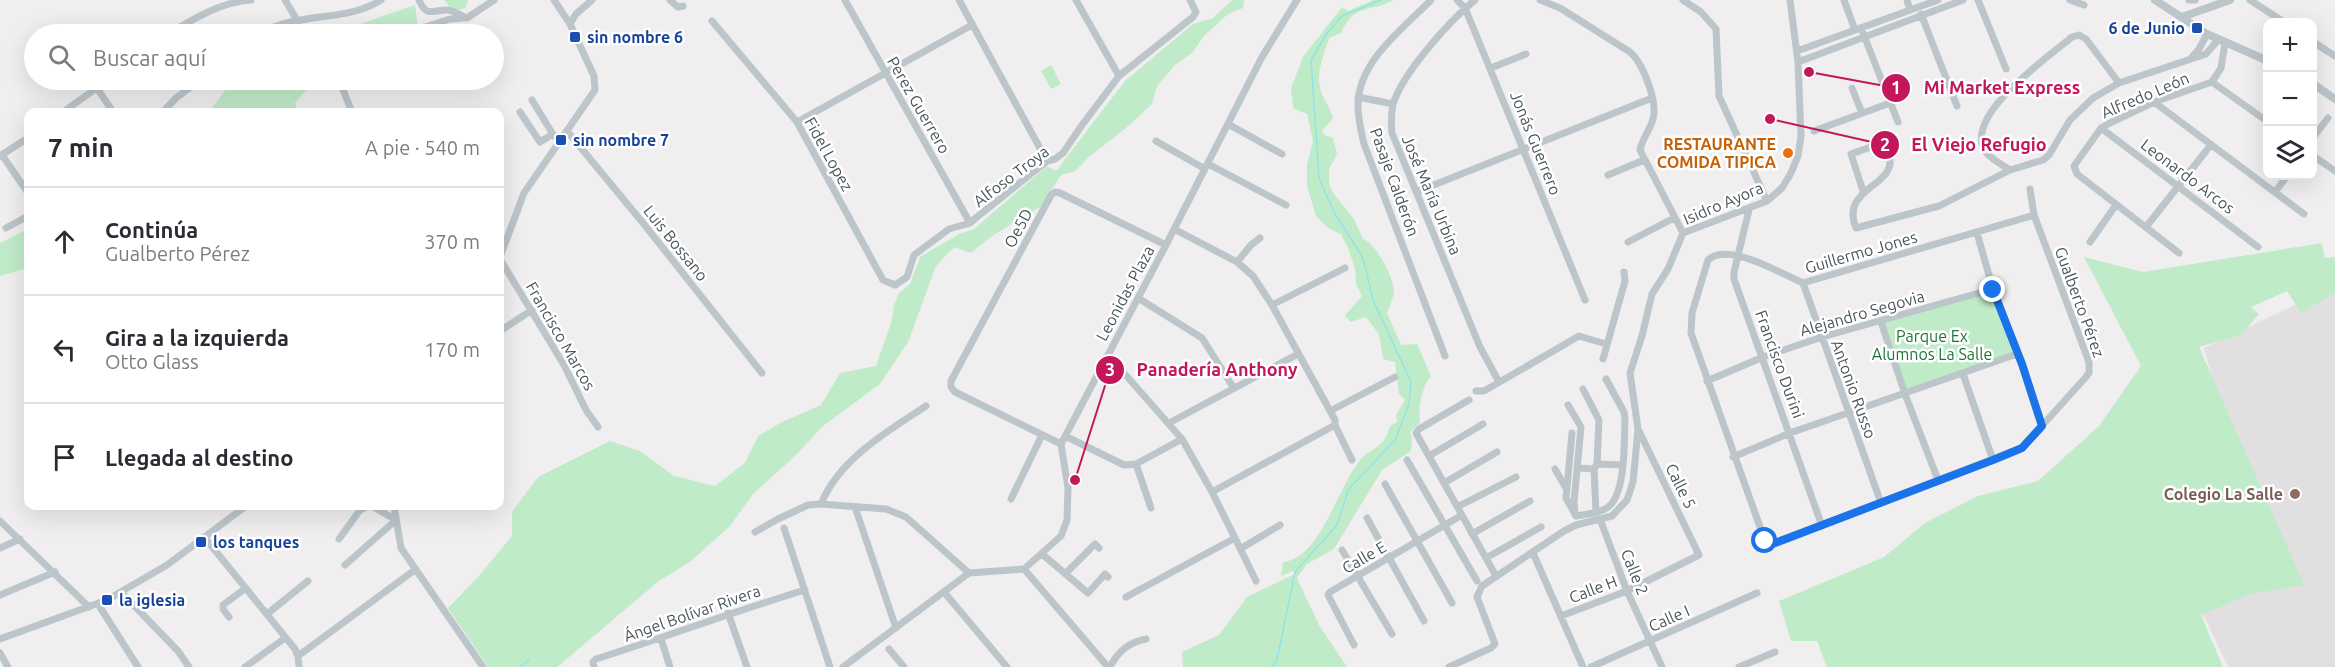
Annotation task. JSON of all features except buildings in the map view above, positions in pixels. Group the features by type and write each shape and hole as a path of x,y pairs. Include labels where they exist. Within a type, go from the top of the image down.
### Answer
{"street":[{"path":"186,24 233,1 251,0"},
{"path":"285,0 297,20"},
{"path":"285,24 354,11 381,0"},
{"path":"419,0 426,10 432,13 450,10 464,18"},
{"path":"434,24 450,19 470,17 494,0"},
{"path":"504,247 524,193 593,95 596,86 594,76 570,24 554,0"},
{"path":"570,24 576,14 592,0"},
{"path":"670,0 678,7 683,6"},
{"name":"Perez Guerrero","path":"845,0 970,222"},
{"path":"959,0 1047,161"},
{"path":"1076,0 1119,76"},
{"name":"Alfoso Troya","path":"886,283 895,285 904,280 910,272 910,262 914,255 949,229 970,222 1047,161 1063,153 1119,76 1193,17 1196,12 1190,0"},
{"name":"Leonidas Plaza","path":"1061,444 1207,167 1262,57 1297,0"},
{"name":"Pasaje Calderón","path":"1431,0 1378,54 1364,79 1358,97 1358,108 1364,144 1445,356"},
{"name":"Jonás Guerrero","path":"1457,0 1466,8 1585,300"},
{"name":"José María Urbina","path":"1475,0 1412,68 1394,104 1391,117 1393,136 1480,347 1499,382"},
{"path":"1540,0 1560,8 1635,56 1642,66 1652,98 1653,119 1640,147 1644,160 1683,233"},
{"path":"1683,0 1701,12 1716,29 1719,96 1767,201"},
{"name":"Isidro Ayora","path":"1449,667 1495,644 1477,597 1482,586 1576,525 1598,516 1612,516 1627,500 1633,482 1638,429 1630,373 1652,294 1668,269 1683,233 1749,210 1767,201 1782,188 1798,156 1801,136 1798,62 1790,0"},
{"path":"1844,0 1858,29 1865,36 1898,122"},
{"path":"1906,0 1910,10"},
{"path":"1797,51 1938,0"},
{"path":"1798,62 1963,0"},
{"path":"1978,0 2006,69"},
{"path":"2070,0 2084,5"},
{"path":"2155,0 2207,34 2263,59"},
{"path":"2189,0 2195,0"},
{"path":"2182,17 2230,0"},
{"path":"2250,0 2278,18"},
{"path":"1918,7 1957,106"},
{"name":"Fidel Lopez","path":"712,21 797,122 886,283"},
{"path":"797,122 972,25"},
{"path":"2192,57 2207,34"},
{"path":"2010,170 1985,150 1982,144 1984,124 1989,114 2007,93 2072,37 2079,35 2086,39 2119,83"},
{"path":"1863,191 1851,154 1882,143 1886,146 1891,160 1890,167 1880,180 1863,191 1854,207 1851,218 1856,228 1939,206 2010,170 2047,158 2070,120 2093,98 2119,83 2209,52 2221,41"},
{"name":"Alfredo León","path":"2116,205 2077,174 2074,169 2075,163 2101,128 2154,102 2212,82 2221,68 2221,41"},
{"path":"2317,44 2335,56"},
{"path":"2326,50 2335,47"},
{"path":"1491,68 1526,54"},
{"path":"2212,82 2263,118"},
{"path":"2317,86 2335,99"},
{"path":"1852,88 1862,113"},
{"path":"69,108 94,90"},
{"path":"98,90 110,108"},
{"path":"166,108 187,90"},
{"path":"343,90 350,108"},
{"path":"1358,97 1394,104"},
{"path":"1416,192 1652,98"},
{"path":"532,100 559,142"},
{"path":"2154,102 2210,146 2304,213"},
{"path":"1814,131 1890,103"},
{"path":"520,112 540,142 553,134"},
{"path":"2317,133 2328,118"},
{"path":"1228,124 1282,154"},
{"name":"Leonardo Arcos","path":"2101,128 2258,247"},
{"name":"Luis Bossano","path":"567,131 762,373"},
{"path":"24,141 1,156 24,188"},
{"path":"1156,141 1286,205"},
{"path":"2146,227 2210,146"},
{"path":"2317,158 2335,171"},
{"path":"1608,175 1644,160"},
{"path":"2275,192 2284,180"},
{"name":"Gualberto Pérez","path":"1734,457 1765,541 1770,544 2022,448 2085,378 2090,368 2034,215 2030,189"},
{"name":"Oe5D","path":"1042,435 955,392 951,387 955,374 1051,195 1055,192 1060,193 1166,245"},
{"path":"2090,242 2116,205 2179,254"},
{"name":"Francisco Durini","path":"1749,210 1734,279 1822,526"},
{"name":"Guillermo Jones","path":"1738,254 1803,283 2034,215"},
{"path":"6,228 24,218"},
{"path":"1628,242 1674,218"},
{"path":"1174,229 1238,262 1253,276 1272,305 1330,411 1352,460"},
{"path":"1977,232 1993,290 2018,354 2042,426"},
{"path":"1238,262 1251,245 1260,238"},
{"path":"1738,254 1715,254 1708,260 1692,313 1691,333 1734,457 1790,433 1963,375 2018,354"},
{"name":"Francisco Marcos","path":"504,264 598,427"},
{"path":"1272,305 1345,268"},
{"path":"1604,359 1606,344 1625,281 1624,272"},
{"name":"Antonio Russo","path":"1803,283 1881,503"},
{"name":"Alejandro Segovia","path":"1707,381 1763,357 1821,337 1993,290"},
{"path":"1138,298 1202,338 1233,387"},
{"path":"504,328 532,310"},
{"path":"1881,322 1905,394 1938,480"},
{"path":"1476,391 1482,392 1579,336 1606,344"},
{"path":"1169,423 1298,354"},
{"path":"1107,355 1182,440 1212,492 1231,540 1240,549 1256,581"},
{"path":"1963,375 1993,460"},
{"path":"1330,411 1395,377"},
{"path":"1576,516 1598,516 1615,499 1619,488 1625,415 1606,379"},
{"name":"Calle 2","path":"1583,389 1599,420 1595,467 1598,516 1627,591 1662,667"},
{"path":"1469,400 1419,429 1416,433 1496,576"},
{"path":"1568,405 1581,427 1574,502 1576,525"},
{"path":"821,504 826,492 855,458 881,436 926,406"},
{"path":"1429,456 1483,424"},
{"path":"1212,492 1335,425"},
{"name":"Calle 5","path":"1638,429 1699,555"},
{"path":"1572,433 1566,501 1576,516"},
{"path":"843,667 969,573 1024,569 1061,536 1067,520 1068,488 1061,444 1042,435 1011,499"},
{"path":"1065,436 1124,465 1136,464 1182,440"},
{"path":"1444,483 1497,452"},
{"path":"1407,460 1477,581"},
{"path":"1136,464 1150,508"},
{"path":"1578,468 1622,465"},
{"path":"1555,469 1567,490"},
{"path":"1457,507 1516,477"},
{"path":"1385,484 1452,603"},
{"path":"1472,534 1530,501"},
{"path":"755,532 808,505 886,509 906,517 969,573"},
{"path":"855,507 896,628"},
{"path":"0,639 98,604 121,592 167,565 241,510"},
{"path":"339,539 360,510"},
{"path":"377,510 396,520"},
{"path":"395,510 401,548 483,667"},
{"name":"Calle E","path":"1354,645 1328,595 1330,592 1462,515"},
{"path":"1367,518 1424,621"},
{"path":"345,565 396,520"},
{"path":"0,521 89,607"},
{"path":"1240,549 1280,525"},
{"path":"1486,558 1541,527"},
{"path":"784,528 830,667"},
{"path":"205,538 285,638 298,656 299,667"},
{"path":"0,548 20,539"},
{"path":"1126,597 1231,540"},
{"path":"1066,573 1095,544 1099,548"},
{"path":"1342,550 1392,634"},
{"path":"1533,553 1583,667"},
{"path":"1042,554 1088,593 1106,574 1108,577"},
{"name":"Calle H","path":"1561,616 1627,591 1699,555"},
{"path":"1024,569 1106,666 1126,646 1146,639"},
{"path":"298,656 416,570"},
{"path":"0,595 55,572"},
{"path":"267,614 308,581"},
{"path":"229,617 223,605 246,588"},
{"name":"Ángel Bolívar Rivera","path":"594,667 593,662 596,659 805,590"},
{"path":"121,592 178,651 189,667"},
{"path":"944,592 1007,667"},
{"name":"Calle I","path":"1591,667 1757,593"},
{"path":"98,604 138,667"},
{"path":"728,614 747,667"},
{"path":"245,667 285,638"},
{"path":"661,639 670,667"},
{"path":"889,649 904,667"},
{"path":"1739,667 1775,651"},
{"path":"0,653 8,667"}],"shaded area":[{"name":"Colegio La Salle","path":"2335,286 2335,667 2228,667 2194,595 2223,417 2204,348"}],"green space":[{"path":"444,0 468,0 466,7 460,10 450,7"},
{"path":"1232,0 1244,0 1243,8 1228,14 1204,36 1192,53 1175,65 1157,86 1152,104 1126,128 1075,171 1061,175 1040,207 992,236 971,253 954,247 936,266 908,342 880,384 823,426 797,454 753,494 730,526 691,561 659,581 557,667 488,667 448,608 512,536 512,512 538,477 610,441 640,451 674,476 715,486 745,463 758,436 782,422 821,405 840,373 876,366 892,320 894,305 899,293 910,284 920,257 959,234 974,229 1047,166 1056,171 1125,81 1193,24 1213,18"},
{"path":"1373,0 1393,0 1357,13 1346,23 1341,33 1329,38 1321,64 1319,84 1333,118 1322,131 1333,138 1337,154 1329,169 1329,183 1333,193 1354,219 1363,239 1374,248 1391,277 1394,291 1387,313 1401,345 1417,344 1431,376 1421,398 1420,423 1410,432 1411,451 1382,470 1334,549 1307,564 1297,578 1319,625 1347,667 1183,667 1182,652 1219,635 1247,597 1295,574 1293,571 1281,576 1283,562 1296,558 1317,536 1350,475 1363,457 1380,445 1390,426 1397,422 1396,415 1405,400 1399,394 1395,362 1383,359 1379,334 1366,317 1350,322 1345,315 1362,296 1356,284 1355,269 1349,250 1341,234 1328,228 1316,216 1307,186 1307,164 1313,141 1307,114 1293,108 1291,88 1303,57 1342,7 1348,11"},
{"path":"415,5 418,24 360,24"},
{"path":"1051,65 1061,84 1051,89 1041,71"},
{"path":"226,90 306,90 295,103 296,108 212,108"},
{"path":"24,231 24,269 0,276 0,243"},
{"path":"2322,243 2325,258 2335,257 2335,293 2301,313 2287,291 2251,307 2259,314 2241,335 2199,347 2304,585 2250,594 2201,615 2223,667 1827,667 1817,641 1791,641 1779,601 1884,557 1925,523 1978,496 2038,481 2099,426 2141,366 2084,257 2143,272"},
{"name":"Parque Ex Alumnos La Salle","path":"1993,289 2015,352 1905,394 1881,322"}],"waterway":[{"path":"1272,667 1277,660 1295,572 1337,525 1348,490 1395,440 1409,404 1411,382 1373,300 1363,258 1334,212 1319,178 1311,60 1327,33 1342,16 1381,0"},
{"path":"521,667 529,659"}],"place":[{"name":"6 de Junio","path":"2197,28"},
{"name":"sin nombre 6","path":"575,37"},
{"name":"Mi Market Express","path":"1809,72"},
{"name":"El Viejo Refugio","path":"1770,119"},
{"name":"sin nombre 7","path":"561,140"},
{"name":"RESTAURANTE COMIDA TIPICA","path":"1788,153"},
{"name":"Panadería Anthony","path":"1075,480"},
{"name":"Colegio La Salle","path":"2295,494"},
{"name":"los tanques","path":"201,542"},
{"name":"la iglesia","path":"107,600"}],"route":[{"path":"1765,541 1770,544 1775,543 1993,460 2028,444 2042,426 2022,364 1993,290"}]}
